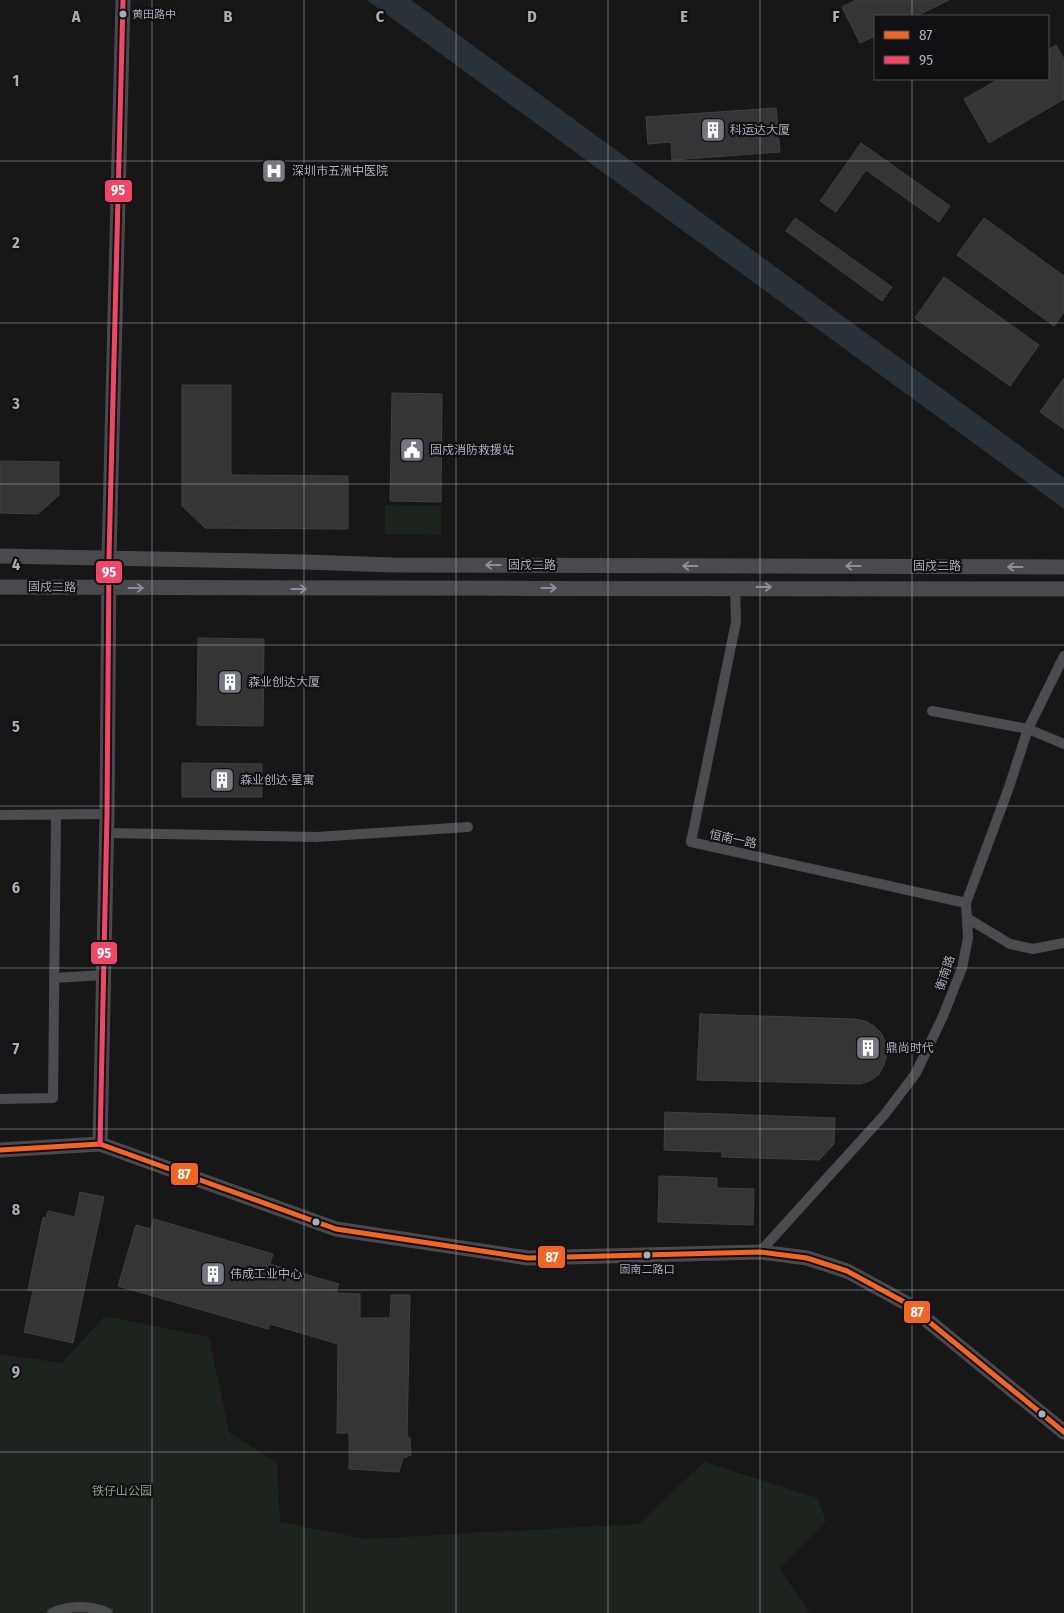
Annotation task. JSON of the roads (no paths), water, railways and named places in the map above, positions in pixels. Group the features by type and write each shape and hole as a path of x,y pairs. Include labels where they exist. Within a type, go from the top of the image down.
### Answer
{"street":[{"path":"100,1144 107,814 109,557 123,0"},
{"name":"固戍二路","path":"0,556 393,565 1064,567"},
{"name":"固戍二路","path":"0,587 1064,589"},
{"name":"恒南一路","path":"735,587 736,622 691,842 966,902"},
{"name":"衡南路","path":"760,1252 885,1114 916,1073 943,1016 962,968 968,938 966,902 1008,790 1028,729 1064,656"},
{"path":"932,711 1028,729 1064,744"},
{"path":"0,815 107,814"},
{"path":"0,1099 52,1098 56,815"},
{"path":"106,833 316,837 468,827"},
{"path":"967,918 1010,944 1033,949 1064,943"},
{"path":"54,978 104,975"},
{"path":"0,1150 100,1144 336,1229 528,1258 760,1252 807,1258 847,1270 906,1302 1064,1432"},
{"path":"52,1613 81,1606 101,1609 108,1613"}],"place":[{"name":"黄田路中","path":"123,14"},
{"name":"科运达大厦","path":"713,130"},
{"name":"深圳市五洲中医院","path":"274,171"},
{"name":"固戍消防救援站","path":"412,450"},
{"name":"森业创达大厦","path":"230,682"},
{"name":"森业创达·星寓","path":"222,780"},
{"name":"鼎尚时代","path":"868,1048"},
{"name":"固南二路口","path":"647,1255"},
{"name":"伟成工业中心","path":"213,1274"}],"park label":[{"name":"铁仔山公园","path":"122,1491"}]}
